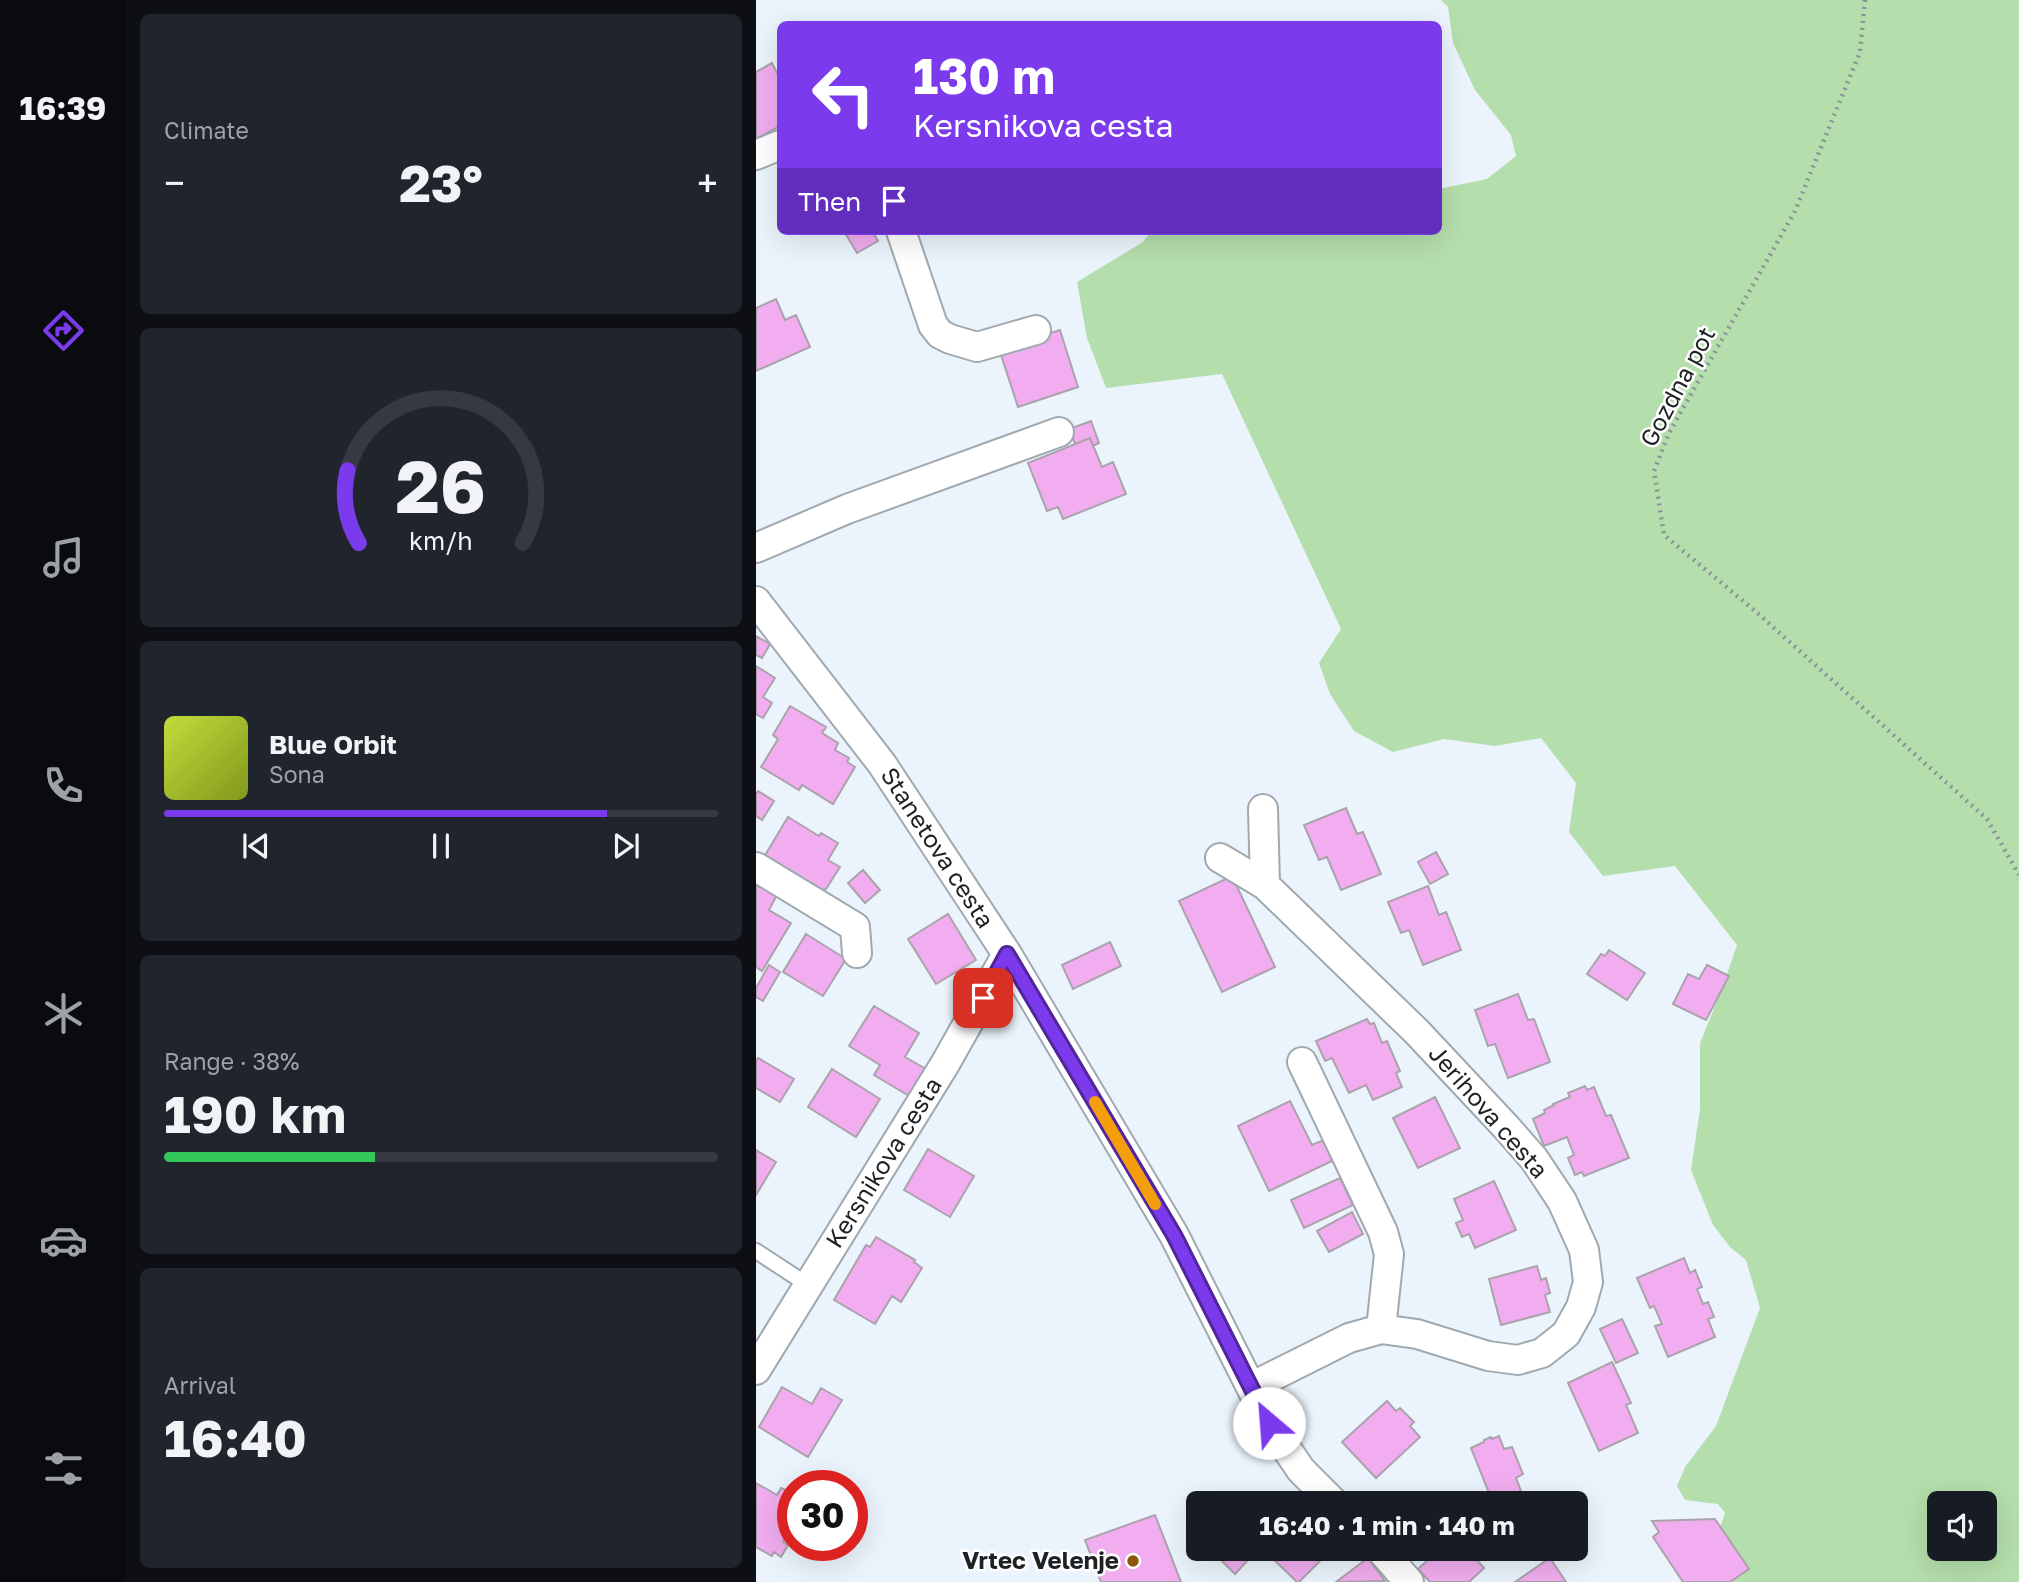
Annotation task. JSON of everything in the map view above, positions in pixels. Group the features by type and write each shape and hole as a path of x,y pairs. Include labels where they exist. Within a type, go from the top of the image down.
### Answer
{"street":[{"path":"756,155 777,146"},
{"path":"902,235 933,325 940,334 977,347 1036,330"},
{"path":"756,548 847,509 1059,432"},
{"name":"Stanetova cesta","path":"756,601 882,764 1007,954 1174,1235 1269,1423 1301,1470 1322,1491"},
{"path":"1263,809 1265,885"},
{"name":"Jerihova cesta","path":"1220,858 1265,885 1418,1032 1534,1159 1562,1201 1584,1250 1588,1282 1581,1307 1566,1334 1542,1353 1518,1360 1488,1356 1417,1334 1381,1329 1349,1338 1251,1387"},
{"path":"756,867 855,926 857,953"},
{"name":"Kersnikova cesta","path":"756,1370 946,1064 1007,954"},
{"path":"1302,1062 1383,1232 1389,1254 1381,1329"},
{"path":"1391,1561 1409,1582"}],"lane":[{"path":"756,1251 808,1285"}],"path":[{"name":"Gozdna pot","path":"1865,0 1860,52 1795,211 1669,433 1654,471 1664,535 1754,610 1987,819 2019,875"}],"green space":[{"path":"1441,0 2019,0 2019,1582 1718,1582 1711,1554 1725,1513 1718,1504 1685,1500 1677,1486 1685,1467 1716,1426 1760,1308 1746,1260 1730,1247 1713,1225 1691,1170 1700,1109 1700,1043 1737,945 1675,866 1603,876 1569,832 1576,783 1541,738 1495,746 1444,739 1393,752 1354,731 1330,694 1319,663 1341,629 1222,374 1106,388 1087,338 1077,282 1143,242 1148,235 1442,235 1442,188 1487,179 1516,156 1511,135 1475,90 1453,43 1448,7"}],"building":[{"path":"772,63 777,73 777,128 756,139 756,72"},
{"path":"846,235 874,235 878,241 857,253"},
{"path":"776,299 785,320 796,315 810,347 756,371 756,308"},
{"path":"1060,330 1078,387 1018,407 999,349"},
{"path":"1091,421 1099,443 1093,446 1090,438 1075,444 1069,429"},
{"path":"1090,438 1102,467 1113,462 1126,494 1063,519 1058,507 1047,511 1028,463"},
{"path":"756,636 770,644 762,658 756,655"},
{"path":"756,666 775,678 763,697 772,703 763,718 756,714"},
{"path":"790,706 826,727 822,733 838,743 835,750 849,758 847,762 855,767 833,804 802,785 799,790 761,767 778,739 773,735"},
{"path":"758,791 774,801 762,820 756,816"},
{"path":"1346,808 1357,834 1363,832 1381,874 1341,890 1327,857 1319,860 1304,825"},
{"path":"788,817 819,836 821,833 838,843 828,860 840,867 826,889 811,894 764,857"},
{"path":"1436,852 1448,874 1430,884 1418,862"},
{"path":"863,870 880,890 865,903 848,883"},
{"path":"1232,876 1275,967 1222,992 1179,901"},
{"path":"756,877 779,891 769,910 791,923 762,971 756,967"},
{"path":"1428,886 1439,915 1446,912 1461,950 1423,965 1409,930 1401,933 1388,902"},
{"path":"948,914 976,960 936,984 908,939"},
{"path":"806,934 846,959 823,996 783,972"},
{"path":"1110,942 1121,966 1073,989 1062,965"},
{"path":"1609,950 1645,973 1627,1000 1587,974 1601,954 1605,956"},
{"path":"769,965 780,972 763,1001 756,997 756,988"},
{"path":"1707,965 1729,976 1706,1020 1673,1004 1688,974 1699,979"},
{"path":"1518,994 1528,1020 1534,1019 1550,1062 1508,1078 1495,1044 1488,1046 1475,1010"},
{"path":"874,1006 919,1033 905,1057 926,1069 909,1096 874,1075 880,1065 849,1046"},
{"path":"1367,1019 1370,1024 1374,1023 1382,1043 1387,1041 1400,1071 1396,1073 1402,1087 1373,1100 1366,1085 1349,1093 1332,1058 1325,1061 1316,1041"},
{"path":"758,1058 794,1079 780,1102 756,1088"},
{"path":"832,1069 880,1099 856,1137 808,1107"},
{"path":"1585,1086 1587,1090 1594,1087 1606,1116 1611,1115 1629,1158 1584,1176 1582,1172 1575,1175 1568,1158 1574,1155 1567,1137 1544,1146 1533,1119 1545,1113 1544,1110 1553,1104 1570,1097 1568,1093"},
{"path":"1435,1097 1460,1148 1418,1168 1393,1118"},
{"path":"1290,1101 1312,1145 1326,1139 1336,1159 1269,1191 1238,1126"},
{"path":"928,1149 974,1176 950,1217 904,1190"},
{"path":"756,1150 776,1162 756,1195"},
{"path":"1340,1178 1353,1205 1304,1228 1291,1200"},
{"path":"1494,1181 1516,1230 1475,1248 1469,1234 1462,1237 1456,1223 1463,1220 1454,1199"},
{"path":"1352,1212 1363,1234 1329,1252 1317,1231"},
{"path":"876,1237 915,1260 922,1268 901,1302 892,1296 875,1324 834,1300 866,1245 870,1247"},
{"path":"1684,1258 1690,1273 1695,1270 1702,1287 1697,1289 1703,1304 1708,1302 1714,1317 1708,1319 1715,1337 1668,1357 1655,1326 1662,1324 1654,1306 1650,1308 1637,1278"},
{"path":"1537,1266 1541,1280 1546,1278 1550,1293 1545,1295 1550,1312 1501,1325 1489,1279"},
{"path":"1622,1319 1638,1353 1616,1363 1600,1329"},
{"path":"1612,1362 1631,1403 1626,1405 1638,1433 1599,1451 1568,1383"},
{"path":"782,1387 812,1404 821,1388 842,1400 808,1457 759,1427"},
{"path":"1387,1401 1396,1411 1400,1408 1414,1422 1410,1426 1420,1437 1376,1478 1342,1442"},
{"path":"1499,1436 1504,1449 1512,1447 1523,1474 1516,1478 1521,1491 1488,1491 1471,1448 1491,1437 1492,1439"},
{"path":"756,1483 777,1495 777,1554 774,1552 772,1556 756,1547"},
{"name":"Vrtec Velenje","path":"1155,1515 1181,1582 1101,1582 1085,1540"},
{"path":"1715,1519 1749,1569 1730,1582 1683,1582 1653,1537 1659,1532 1652,1521"},
{"path":"1222,1561 1247,1561 1235,1574"},
{"path":"1275,1561 1320,1561 1299,1582"},
{"path":"1364,1561 1370,1561 1385,1581 1336,1582"},
{"path":"1427,1561 1478,1561 1484,1568 1469,1582 1430,1582 1418,1569"},
{"path":"1546,1561 1552,1561 1566,1582 1515,1582"}],"slow traffic":[{"path":"1095,1102 1155,1204"}],"place":[{"name":"Vrtec Velenje","path":"1133,1561"}],"route":[{"path":"983,998 1007,954 1174,1235 1269,1423"}]}
